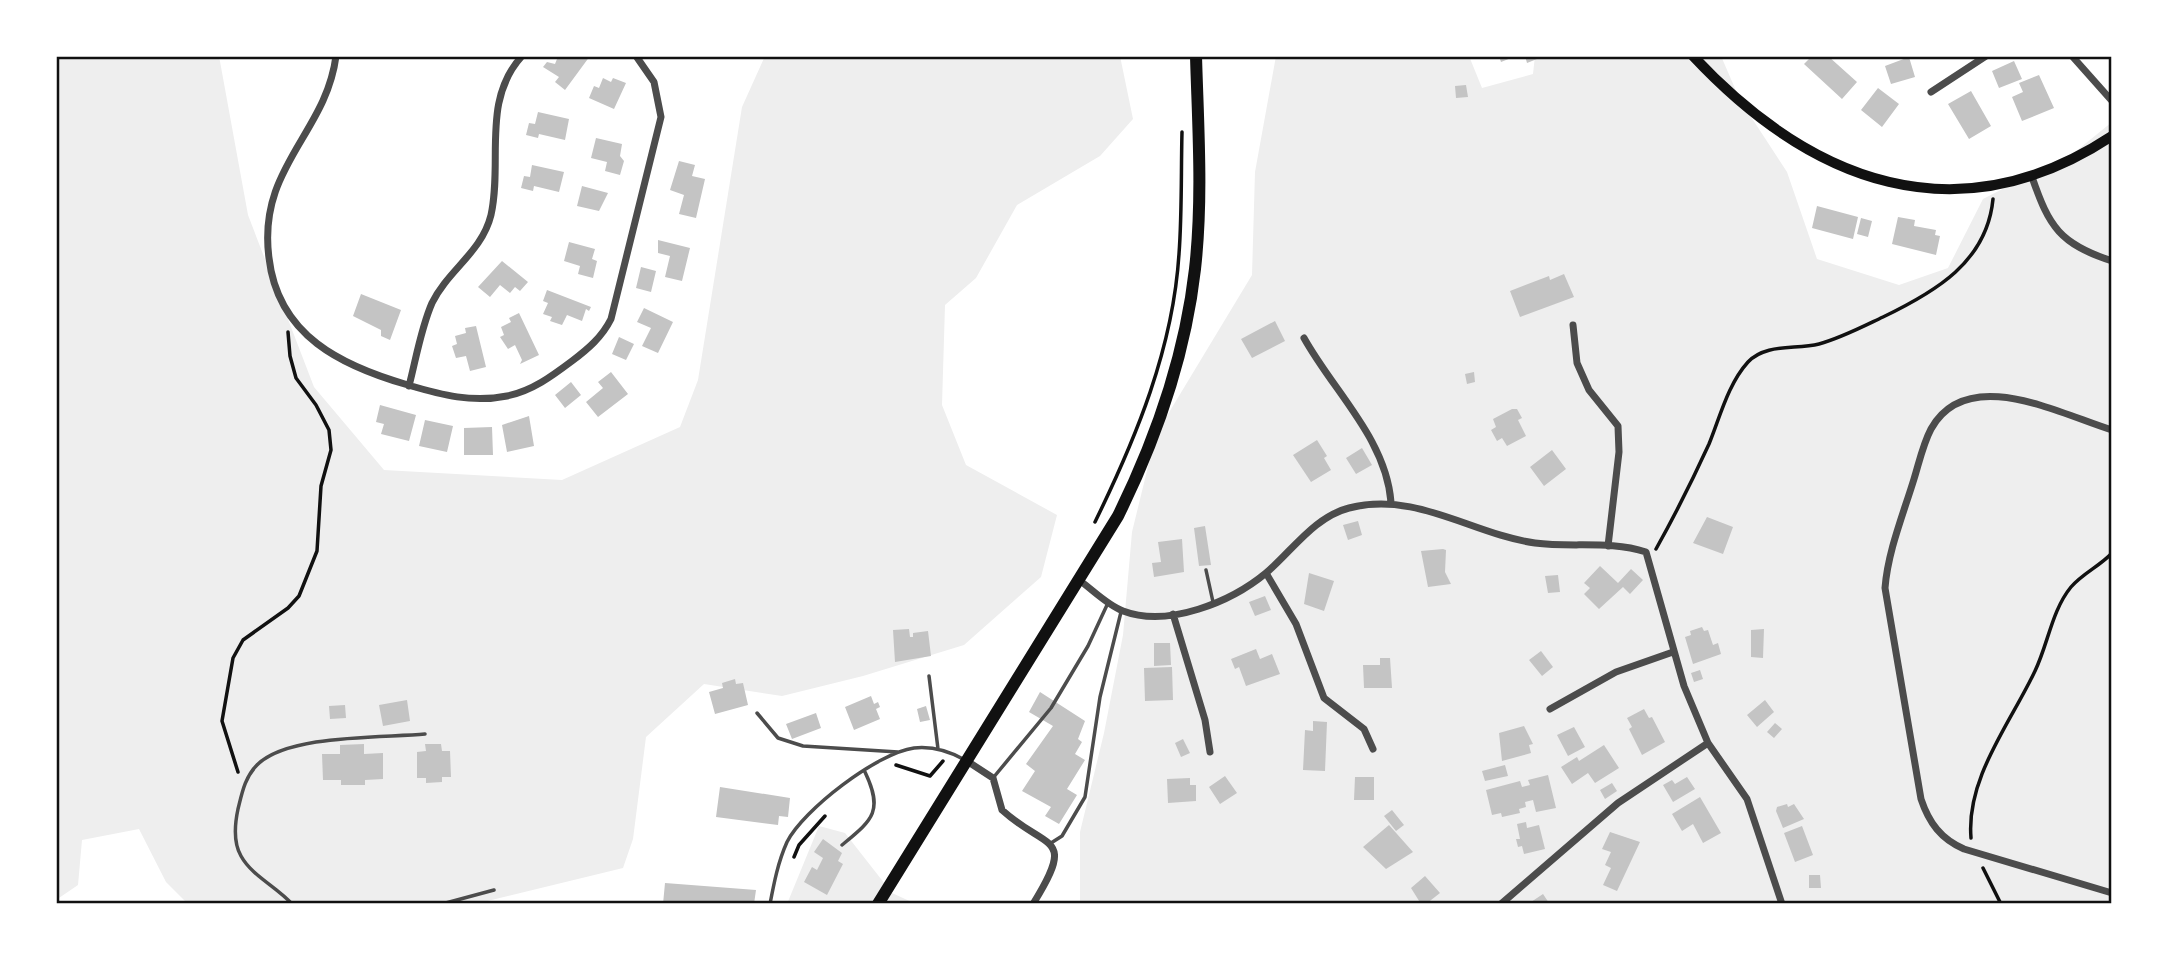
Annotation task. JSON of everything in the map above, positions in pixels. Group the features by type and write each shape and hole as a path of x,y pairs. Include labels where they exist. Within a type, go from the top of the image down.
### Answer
{"main road":[{"path":"878,904 1118,516 1142,468 1179,361 1195,266 1199,208 1196,56"},
{"path":"1693,56 1726,91 1776,130 1808,151 1851,172 1883,181 1937,188 1994,186 2032,177 2070,162 2112,136"}],"street":[{"path":"336,56 321,104 280,173 271,205 269,259 272,277 287,310 310,338 337,360 366,373 454,398 491,399 515,394 548,379 594,344 607,328 661,117 654,82 636,56"},
{"path":"409,386 432,304 476,248 486,228 492,203 498,98 507,76 522,56"},
{"path":"1931,92 1986,56"},
{"path":"2072,56 2112,101"},
{"path":"2032,177 2043,210 2056,231 2075,247 2112,261"},
{"path":"1573,325 1577,363 1589,390 1618,426 1619,452 1608,546"},
{"path":"1304,338 1367,433 1388,480 1391,502"},
{"path":"2112,430 2009,397 1988,394 1952,405 1937,420 1927,439 1889,558 1886,603 1926,814 1945,839 1976,853 2112,893"},
{"path":"1079,580 1121,610 1145,617 1173,614 1214,603 1266,573 1296,542 1330,516 1349,508 1391,502 1462,520 1535,543 1608,546 1643,551 1650,561 1673,652 1708,743 1747,799 1782,904"},
{"path":"1266,573 1296,624 1324,698 1364,729 1373,749"},
{"path":"1173,614 1205,720 1210,752"},
{"path":"1550,709 1627,667 1673,652"},
{"path":"1501,904 1618,803 1708,743"},
{"path":"967,761 993,778 1002,810 1051,843 1056,853 1055,865 1033,904"}],"lane":[{"path":"1206,570 1214,603"},
{"path":"993,778 1051,708 1088,646 1108,603"},
{"path":"1051,843 1062,836 1084,797 1100,697 1121,610"},
{"path":"929,676 937,749"},
{"path":"757,712 778,738 803,746 900,752 937,749 953,753 967,761"},
{"path":"292,904 241,857 235,823 243,788 259,762 278,751 317,743 425,734"},
{"path":"769,904 788,841 806,814 865,771 900,752"},
{"path":"842,845 874,816 875,807 865,771"},
{"path":"442,904 494,890"}],"path":[{"path":"1095,522 1125,462 1145,409 1166,334 1179,256 1182,125"},
{"path":"1650,561 1708,445 1735,379 1749,362 1771,350 1817,344 1845,335 1910,304 1952,277 1971,258 1983,238 1992,218 1994,186"},
{"path":"243,788 222,721 233,657 243,640 288,608 299,596 317,551 321,486 331,450 329,430 316,405 296,378 290,356 287,310"},
{"path":"2001,904 1972,842 1969,814 1977,786 2036,669 2058,609 2070,588 2112,553"},
{"path":"894,765 930,776 953,753"},
{"path":"788,869 799,845 832,809"}],"shaded area":[{"path":"56,56 219,56 248,215 314,387 384,470 562,480 680,427 698,380 742,107 765,56 1120,56 1133,119 1100,156 1017,205 976,278 945,305 942,405 966,465 1057,515 1041,577 964,645 863,676 782,696 704,684 646,737 633,839 623,868 475,904 188,904 166,882 139,829 82,840 78,885 56,900"},
{"path":"1276,56 1469,56 1482,88 1533,74 1535,56 1721,56 1740,100 1787,172 1817,259 1899,285 1948,268 1983,199 2075,152 2112,122 2112,904 1080,904 1080,832 1104,733 1123,635 1132,532 1156,434 1252,275 1255,172"},
{"path":"819,826 845,833 892,893 916,904 787,904"}],"building":[{"path":"550,56 590,56 565,90 555,82 559,77 543,67 547,62 555,64 557,59"},
{"path":"1499,56 1516,56 1501,62"},
{"path":"1525,56 1536,56 1537,59 1527,63"},
{"path":"1812,56 1828,56 1857,82 1842,99 1804,64"},
{"path":"1909,57 1915,77 1891,84 1885,66"},
{"path":"2014,61 2022,79 1999,88 1992,71"},
{"path":"2039,75 2054,108 2022,121 2012,97 2023,92 2019,83"},
{"path":"603,78 611,82 613,78 626,83 614,109 589,98 594,86 599,88"},
{"path":"1466,85 1468,97 1456,98 1455,86"},
{"path":"1878,88 1899,104 1882,127 1861,110"},
{"path":"1971,91 1991,126 1969,139 1948,104"},
{"path":"538,112 569,119 565,140 539,134 538,138 526,135 529,123 535,124"},
{"path":"596,138 622,144 620,156 624,161 620,175 605,171 607,162 591,158"},
{"path":"679,161 695,165 692,176 705,179 696,218 679,214 684,195 670,190"},
{"path":"532,165 564,172 559,192 534,186 533,191 521,188 524,176 530,177"},
{"path":"582,186 608,193 599,211 577,206"},
{"path":"1817,206 1858,217 1853,239 1812,228"},
{"path":"1898,217 1915,220 1914,226 1936,230 1935,235 1940,236 1936,255 1892,244"},
{"path":"1861,218 1872,221 1868,237 1857,234"},
{"path":"658,240 690,248 682,281 665,277 670,256 658,253"},
{"path":"569,242 595,249 592,259 597,261 593,278 578,274 580,266 564,261"},
{"path":"502,261 528,282 520,291 515,287 510,293 500,285 490,297 478,287"},
{"path":"641,267 656,271 651,292 636,288"},
{"path":"1564,274 1574,297 1520,317 1510,291 1549,276 1550,280"},
{"path":"547,290 591,307 589,311 586,309 582,321 567,315 562,325 550,321 552,317 543,314 548,303 543,301"},
{"path":"361,294 401,310 390,340 381,336 381,330 353,316"},
{"path":"644,308 673,322 658,353 642,346 651,328 637,322"},
{"path":"519,313 539,355 520,364 522,360 515,345 508,349 500,337 504,335 501,327 511,322 509,318"},
{"path":"1275,321 1285,341 1252,358 1241,339"},
{"path":"476,326 486,367 470,371 466,356 456,358 452,346 457,344 455,336 466,333 465,328"},
{"path":"619,337 634,344 626,360 612,354"},
{"path":"611,372 628,394 598,417 586,402 603,388 598,382"},
{"path":"1474,372 1475,382 1467,384 1465,374"},
{"path":"571,382 581,395 565,408 555,395"},
{"path":"380,405 416,415 409,441 381,434 384,424 376,422"},
{"path":"1517,409 1522,418 1518,420 1526,436 1507,446 1502,438 1497,441 1491,430 1496,427 1493,419"},
{"path":"529,416 534,446 507,452 502,425"},
{"path":"425,420 453,426 447,452 419,446"},
{"path":"492,427 493,455 464,455 464,428"},
{"path":"1317,440 1327,456 1324,458 1331,470 1311,482 1293,455"},
{"path":"1362,448 1372,465 1356,474 1346,458"},
{"path":"1552,450 1566,469 1544,486 1530,467"},
{"path":"1707,517 1733,527 1723,554 1693,543"},
{"path":"1358,521 1362,535 1348,540 1343,525"},
{"path":"1205,526 1211,565 1199,566 1194,528"},
{"path":"1182,539 1184,572 1154,577 1152,563 1161,562 1158,542"},
{"path":"1446,550 1445,572 1451,584 1428,587 1421,551"},
{"path":"1600,566 1618,583 1631,569 1643,580 1630,594 1623,587 1599,609 1584,594 1590,588 1584,583"},
{"path":"1309,573 1334,581 1324,611 1304,604"},
{"path":"1558,575 1560,592 1548,593 1545,576"},
{"path":"1265,596 1271,610 1255,616 1249,602"},
{"path":"1702,627 1704,631 1708,630 1713,645 1718,643 1721,654 1693,664 1685,637 1691,635 1690,631"},
{"path":"909,629 910,637 913,637 913,633 928,631 931,656 895,662 893,630"},
{"path":"1764,629 1763,658 1751,657 1751,630"},
{"path":"1154,643 1170,643 1171,665 1154,666"},
{"path":"1256,649 1260,659 1272,654 1280,674 1246,686 1239,667 1235,669 1231,659"},
{"path":"1541,651 1553,667 1542,676 1529,660"},
{"path":"1380,658 1390,658 1392,688 1364,688 1363,665 1380,665"},
{"path":"1172,667 1173,700 1145,701 1144,668"},
{"path":"1700,670 1703,679 1694,682 1691,673"},
{"path":"735,679 736,684 743,683 748,705 715,714 709,692 723,688 722,683"},
{"path":"1040,692 1085,721 1078,739 1082,742 1075,754 1085,760 1067,789 1077,795 1059,824 1045,816 1051,807 1022,791 1035,771 1026,764 1053,726 1029,712"},
{"path":"871,696 874,704 878,702 880,707 876,709 880,719 854,730 845,707"},
{"path":"407,700 410,721 383,726 379,705"},
{"path":"1765,700 1774,712 1757,727 1747,715"},
{"path":"345,705 346,718 330,719 329,706"},
{"path":"926,706 930,720 920,722 917,709"},
{"path":"1644,709 1649,718 1652,717 1665,742 1642,755 1629,729 1632,727 1627,718"},
{"path":"816,713 821,728 792,739 786,724"},
{"path":"1313,721 1327,722 1325,771 1303,770 1305,730 1313,731"},
{"path":"1775,723 1782,729 1774,738 1767,732"},
{"path":"1524,726 1533,744 1529,745 1531,753 1502,761 1499,733"},
{"path":"1574,727 1585,747 1568,756 1557,735"},
{"path":"1183,739 1190,753 1181,757 1175,743"},
{"path":"364,744 364,754 383,753 383,779 365,780 365,785 341,785 341,780 323,780 322,754 340,754 340,745"},
{"path":"425,744 441,744 442,751 450,751 451,777 442,777 442,782 426,783 426,778 417,778 417,752 426,751"},
{"path":"1604,745 1619,768 1595,783 1588,773 1572,784 1561,767 1577,757 1579,761"},
{"path":"1505,765 1508,776 1485,781 1482,771"},
{"path":"1548,775 1556,808 1536,812 1533,800 1525,802 1526,807 1519,809 1520,813 1502,817 1501,813 1492,815 1486,790 1520,781 1522,787 1530,785 1528,780"},
{"path":"1225,776 1237,793 1220,804 1209,787"},
{"path":"1355,777 1374,777 1374,800 1354,800"},
{"path":"1687,777 1695,789 1673,802 1663,785 1672,780 1675,784"},
{"path":"1190,778 1190,785 1196,785 1196,801 1168,803 1167,779"},
{"path":"1612,783 1617,791 1605,799 1600,790"},
{"path":"720,787 790,798 788,817 779,816 778,825 716,817"},
{"path":"1700,797 1721,833 1703,843 1693,824 1682,831 1672,814"},
{"path":"1787,804 1788,807 1794,804 1804,819 1783,828 1776,811 1777,807"},
{"path":"1392,810 1404,825 1396,831 1384,816"},
{"path":"1526,822 1527,828 1539,825 1545,849 1524,854 1522,846 1518,847 1516,839 1520,839 1517,824"},
{"path":"1389,825 1413,852 1386,869 1363,847"},
{"path":"1802,826 1813,855 1795,862 1784,833"},
{"path":"1610,832 1640,842 1617,891 1603,885 1611,868 1605,865 1611,852 1602,849"},
{"path":"823,839 842,853 838,861 843,864 827,895 804,882 812,867 817,870 823,858 814,852"},
{"path":"1809,875 1820,875 1821,888 1809,888"},
{"path":"1425,876 1440,893 1426,904 1421,904 1411,888"},
{"path":"665,883 756,890 754,904 663,904"},
{"path":"1543,894 1549,903 1552,901 1555,904 1528,904"}]}
